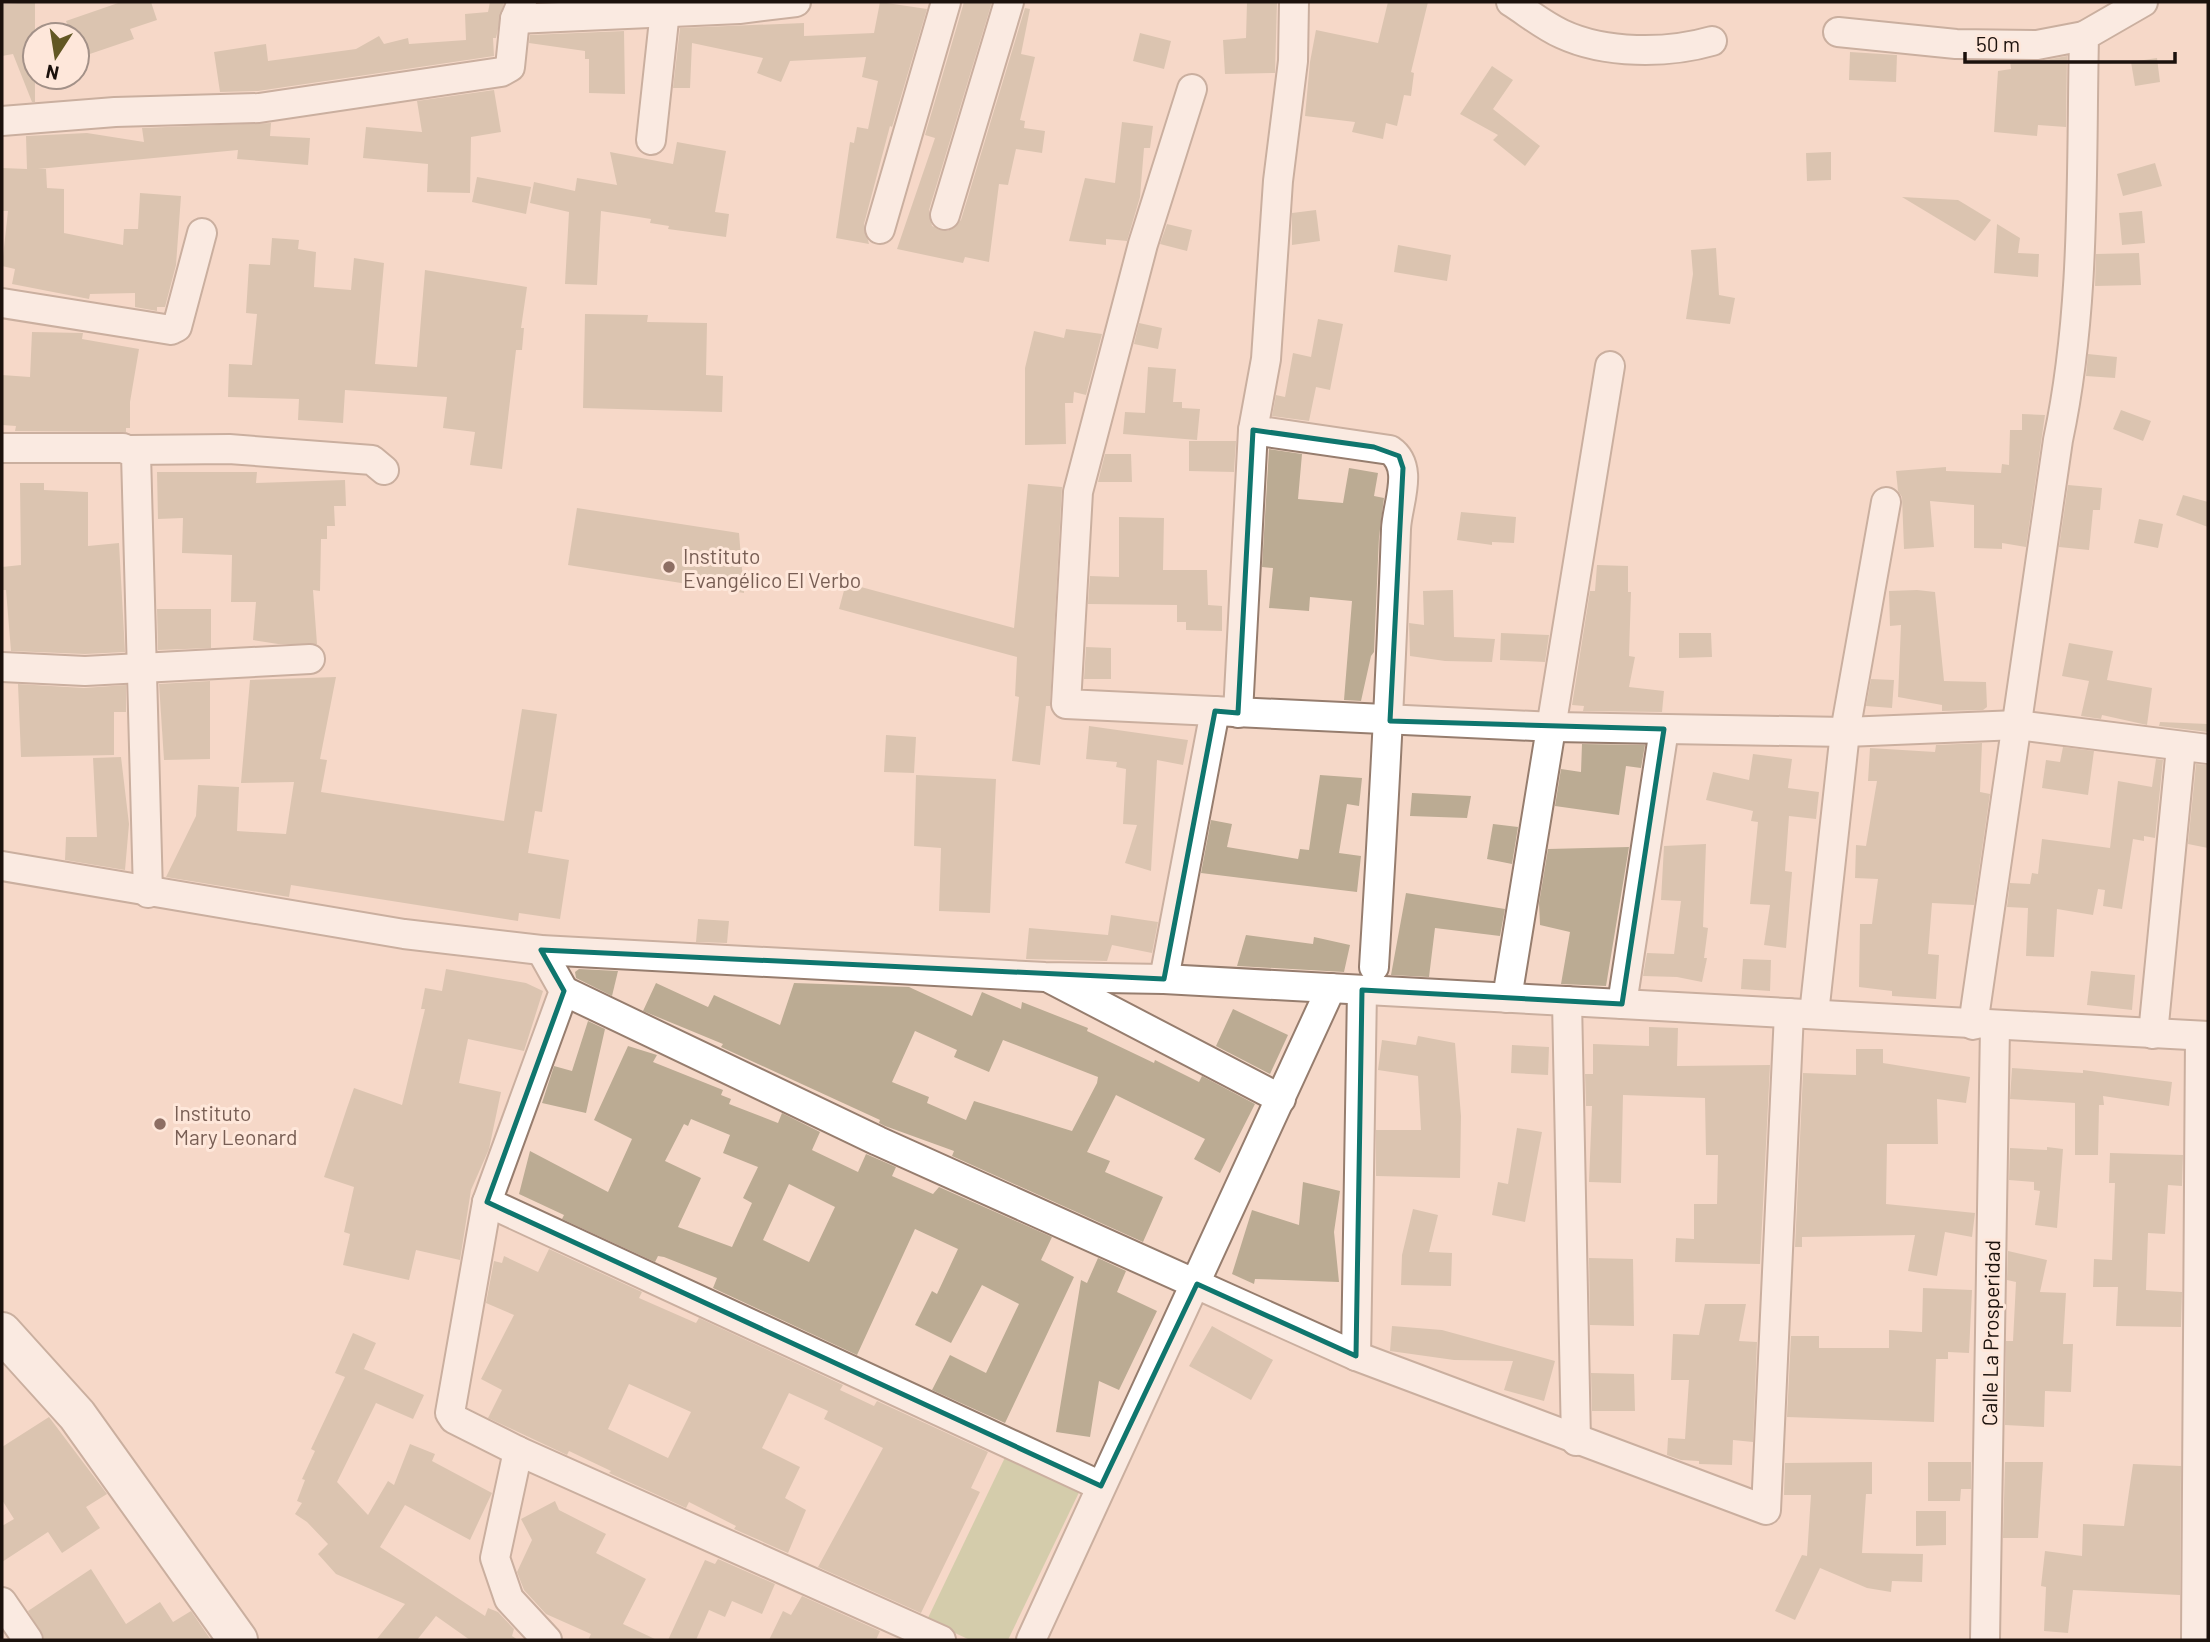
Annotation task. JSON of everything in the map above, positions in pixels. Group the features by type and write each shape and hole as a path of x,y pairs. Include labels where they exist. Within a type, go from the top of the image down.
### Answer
{"street":[{"path":"2,121 116,112 258,108 501,72 510,67 518,10 662,6 739,9 796,2"},
{"path":"880,229 946,2"},
{"path":"945,215 1009,2"},
{"path":"1164,979 1226,712 1253,430 1266,359 1278,181 1293,61 1294,2"},
{"path":"1511,2 1563,35 1627,51 1685,49 1712,41"},
{"path":"1839,32 1956,44 2036,45 2084,37 2143,2"},
{"path":"651,140 664,20 662,6"},
{"name":"Calle La Prosperidad","path":"1985,1640 1984,1026 2018,725 2058,440 2067,396 2078,289 2084,37"},
{"path":"1192,89 1143,244 1078,492 1065,703 1554,727 1845,732 2018,725 2194,748 2153,1034"},
{"path":"2,303 162,331 171,330 177,327 202,233"},
{"path":"1507,998 1554,727 1611,366"},
{"path":"1253,430 1382,448 1399,456 1403,467 1397,514 1390,721 1368,979 1356,1356"},
{"path":"2,449 264,451 372,460 384,470"},
{"path":"131,450 136,454 148,893"},
{"path":"541,950 564,991 878,1141 1356,1356 1576,1441 1766,1510 1801,1014 1845,732 1886,502"},
{"path":"2,667 85,671 310,659"},
{"path":"1622,1004 1664,729"},
{"path":"2,866 148,893 404,934 541,950 1045,977 1164,979 1331,988 1368,979 1507,998 2204,1036 2196,1640"},
{"path":"1045,977 1281,1099"},
{"path":"1031,1640 1331,988"},
{"path":"564,991 487,1202 449,1408 454,1419 519,1451 941,1640"},
{"path":"1567,1001 1576,1441"},
{"path":"487,1202 1101,1486"},
{"path":"2,1332 77,1415 238,1640"},
{"path":"519,1451 495,1558 509,1598 547,1640"},
{"path":"2,1602 18,1635"}],"highlighted area":[{"path":"1253,430 1374,447 1399,456 1403,468 1390,721 1664,729 1622,1004 1362,990 1356,1356 1197,1284 1101,1486 487,1202 564,991 541,950 1164,979 1215,711 1238,713"}],"green space":[{"path":"1010,1447 1084,1482 1008,1640 970,1640 927,1620"}],"building":[{"path":"35,2 35,21 21,21 21,74 13,54 2,56 2,4"},
{"path":"121,2 151,2 157,20 130,29 134,39 91,54 91,21 66,21"},
{"path":"490,2 504,2 496,38 493,38 494,56 258,91 220,92 214,52 266,44 268,61 356,49 379,36 384,44 408,38 409,44 466,40 465,14 488,12"},
{"path":"880,2 927,9 892,127 890,126 864,224 869,244 836,238 850,142 854,143 857,127 868,129 878,81 862,77 866,57 790,61 781,82 757,73 763,58 692,43 690,88 673,88 680,28 804,23 804,36 874,33"},
{"path":"964,2 992,2 929,210 932,226 948,231 961,220 1025,8 1030,9 1021,54 1035,57 1020,120 1025,121 1024,128 1045,131 1042,153 1016,149 1008,185 999,184 989,262 965,257 963,263 897,249 935,138 925,135"},
{"path":"1247,2 1277,2 1275,73 1225,74 1223,40 1246,38"},
{"path":"1388,2 1428,2 1411,72 1414,73 1411,96 1404,95 1397,126 1386,123 1383,139 1352,132 1355,122 1305,116 1316,30 1378,43"},
{"path":"624,31 625,94 589,93 589,59 585,59 585,51 529,43 530,35"},
{"path":"1140,33 1171,41 1164,69 1133,61"},
{"path":"1850,52 1897,55 1896,82 1849,80"},
{"path":"2067,56 2066,127 2038,125 2037,136 1994,132 1998,71 2011,69 2010,61 2040,61"},
{"path":"2157,58 2160,82 2135,86 2131,62"},
{"path":"1492,66 1513,80 1493,109 1540,146 1525,166 1493,140 1498,135 1460,114"},
{"path":"494,90 501,132 471,137 470,193 427,192 428,164 363,158 366,127 422,132 417,101"},
{"path":"28,91 35,91 35,102 32,102"},
{"path":"1122,122 1153,126 1150,148 1144,148 1140,197 1127,241 1106,239 1106,245 1069,241 1085,178 1115,183"},
{"path":"271,123 270,136 310,138 308,165 237,159 238,150 38,169 46,169 47,188 64,189 64,233 123,245 124,229 138,229 140,193 181,196 176,265 165,307 157,307 157,311 135,307 135,293 90,294 89,299 12,284 15,269 2,266 8,211 2,211 2,168 27,169 26,136 87,133 144,142 142,128"},
{"path":"677,142 726,151 715,212 729,214 726,237 668,229 669,226 650,223 651,219 601,211 597,285 565,284 569,212 530,203 534,182 575,191 577,178 617,185 610,152 673,164"},
{"path":"1831,152 1831,180 1807,181 1806,153"},
{"path":"2155,163 2162,186 2123,196 2117,174"},
{"path":"477,177 531,187 526,214 472,202"},
{"path":"1902,197 1958,200 1991,220 1975,241"},
{"path":"1316,210 1320,241 1292,245 1292,213"},
{"path":"2142,211 2145,243 2122,245 2119,213"},
{"path":"1167,224 1192,230 1187,251 1160,244"},
{"path":"1997,224 2020,238 2018,253 2039,254 2038,277 1994,273"},
{"path":"272,238 299,240 298,249 316,252 314,287 351,290 354,258 384,263 375,364 417,367 425,270 527,287 521,328 524,328 522,350 516,350 502,469 470,465 475,432 443,428 447,397 345,390 343,423 298,420 299,399 228,397 229,364 252,365 257,314 246,313 249,264 270,265"},
{"path":"1398,245 1451,255 1447,281 1394,272"},
{"path":"1716,248 1719,295 1735,298 1730,324 1686,319 1693,274 1691,250"},
{"path":"2139,253 2141,285 2095,286 2096,254"},
{"path":"585,314 648,315 647,322 707,323 706,375 723,376 722,412 583,408"},
{"path":"1318,319 1343,324 1330,390 1316,387 1309,421 1272,416 1276,395 1285,397 1293,353 1311,357"},
{"path":"1139,323 1162,328 1158,349 1134,344"},
{"path":"1066,329 1102,334 1086,395 1074,392 1073,403 1065,403 1066,444 1025,445 1025,368 1034,331 1064,338"},
{"path":"32,332 83,333 82,339 139,349 130,402 130,428 126,428 126,432 15,431 16,426 2,425 2,375 30,377"},
{"path":"2088,354 2117,357 2115,378 2086,376"},
{"path":"1148,367 1176,369 1173,402 1182,402 1182,408 1200,409 1197,440 1123,434 1125,412 1145,413"},
{"path":"2121,410 2151,421 2143,441 2113,429"},
{"path":"2022,414 2045,415 2026,547 2002,543 2002,549 1974,548 1974,505 1930,501 1934,547 1904,549 1902,497 1898,491 1896,471 1946,467 1946,471 2001,473 2002,464 2009,465 2010,430 2022,430"},
{"path":"1189,441 1236,441 1234,472 1189,471"},
{"path":"1269,449 1302,454 1298,499 1343,503 1349,468 1378,473 1374,496 1384,498 1379,537 1374,652 1361,701 1344,700 1352,601 1310,597 1309,611 1269,608 1273,568 1262,567"},
{"path":"1105,454 1131,454 1132,482 1098,482"},
{"path":"157,472 257,472 256,483 345,480 346,506 334,506 335,526 327,526 327,539 321,539 320,591 313,590 317,644 278,644 253,640 256,602 231,602 232,555 182,553 183,518 158,519"},
{"path":"20,483 44,483 44,490 88,492 88,546 119,543 125,652 85,654 11,651 6,590 2,590 2,567 21,565"},
{"path":"1028,484 1062,487 1050,706 1046,706 1040,765 1012,761 1019,697 1015,696 1017,657 839,609 846,583 1014,628"},
{"path":"2068,485 2102,488 2100,510 2093,510 2089,550 2059,547"},
{"path":"2183,495 2208,502 2208,527 2176,515"},
{"path":"577,508 739,533 744,593 568,565"},
{"path":"1461,512 1516,517 1514,543 1492,542 1492,545 1457,540"},
{"path":"1119,517 1164,518 1163,570 1207,570 1208,605 1222,606 1222,631 1186,630 1186,622 1177,622 1177,605 1088,604 1090,576 1119,577"},
{"path":"2139,519 2163,524 2158,548 2134,543"},
{"path":"1597,565 1628,566 1628,592 1631,592 1629,656 1635,657 1629,687 1664,691 1662,712 1583,711 1584,706 1572,705 1590,591 1595,591"},
{"path":"1453,590 1454,637 1495,639 1492,662 1445,661 1410,656 1409,623 1424,625 1423,591"},
{"path":"1889,591 1935,592 1944,681 1986,682 1987,707 1983,710 1942,711 1942,705 1898,697 1901,625 1890,626"},
{"path":"157,609 211,609 211,648 158,650"},
{"path":"1501,633 1549,635 1545,662 1500,660"},
{"path":"1679,633 1711,633 1712,657 1679,658"},
{"path":"2069,643 2113,651 2107,680 2152,688 2147,725 2102,715 2101,719 2081,716 2089,681 2062,676"},
{"path":"1086,647 1111,648 1111,679 1084,679"},
{"path":"336,677 320,759 327,760 321,792 504,821 522,709 557,714 542,812 535,811 528,853 569,860 560,919 519,913 518,921 291,885 289,897 166,877 196,816 198,785 239,787 237,831 286,834 294,782 241,783 250,680"},
{"path":"1871,679 1894,680 1892,708 1866,706"},
{"path":"210,681 210,759 164,760 159,684"},
{"path":"18,684 84,688 126,685 126,712 114,712 114,755 21,757"},
{"path":"2160,722 2208,724 2208,732 2159,726"},
{"path":"1089,726 1188,740 1183,765 1157,760 1151,871 1125,863 1137,825 1123,824 1126,769 1116,767 1117,762 1086,759"},
{"path":"886,735 916,737 914,773 884,772"},
{"path":"1982,743 1980,792 1990,794 1974,905 1932,903 1928,954 1939,955 1936,999 1892,996 1892,991 1859,987 1860,924 1872,924 1878,879 1855,878 1856,845 1866,846 1877,781 1868,781 1870,748 1935,752 1936,745"},
{"path":"1582,744 1645,745 1641,768 1626,766 1619,815 1555,806 1561,769 1581,772"},
{"path":"2063,747 2094,751 2088,795 2042,788 2046,760 2060,762"},
{"path":"1753,754 1792,759 1788,788 1819,792 1816,819 1789,816 1785,871 1792,872 1786,948 1764,945 1770,905 1750,904 1758,822 1751,821 1753,811 1706,800 1713,772 1749,780"},
{"path":"121,757 129,824 125,870 65,860 66,837 97,837 93,758"},
{"path":"2156,759 2163,760 2155,838 2144,836 2144,841 2133,839 2122,909 2103,906 2105,890 2098,889 2093,915 2057,909 2054,957 2026,956 2028,908 2007,907 2010,883 2030,884 2032,873 2038,874 2042,839 2110,848 2118,781 2152,787"},
{"path":"2196,764 2208,765 2208,848 2188,844"},
{"path":"916,775 996,779 990,913 939,911 941,848 914,846"},
{"path":"1320,775 1362,778 1359,806 1347,804 1339,853 1361,856 1357,892 1201,873 1211,820 1232,824 1227,847 1298,859 1300,849 1309,850"},
{"path":"1412,793 1471,796 1467,818 1410,816"},
{"path":"1493,824 1518,827 1512,864 1487,859"},
{"path":"1706,844 1703,927 1708,928 1704,958 1707,958 1702,982 1677,977 1643,976 1647,953 1674,954 1681,901 1661,900 1664,846"},
{"path":"1629,847 1606,986 1561,984 1570,932 1540,925 1539,903 1548,849"},
{"path":"1406,893 1505,909 1500,936 1435,928 1429,977 1391,975"},
{"path":"1111,915 1158,922 1152,953 1112,945 1107,961 1026,959 1029,928 1108,935"},
{"path":"698,919 729,921 727,943 696,942"},
{"path":"1246,935 1313,944 1314,937 1350,945 1344,972 1237,966"},
{"path":"1743,959 1771,960 1770,991 1741,989"},
{"path":"446,969 526,983 543,991 524,1051 468,1039 459,1083 501,1092 489,1149 471,1190 460,1260 416,1250 409,1280 343,1265 350,1234 344,1232 354,1187 324,1177 347,1108 354,1088 402,1105 425,1009 421,1009 425,988 442,991"},
{"path":"579,969 618,971 612,996 576,978 575,972"},
{"path":"2091,971 2135,975 2132,1010 2087,1005"},
{"path":"656,983 708,1007 714,995 780,1025 794,983 909,987 972,1016 982,992 1021,1009 1022,1002 1088,1028 1087,1031 1154,1063 1155,1060 1199,1082 1202,1076 1255,1104 1220,1173 1194,1159 1205,1139 1116,1095 1087,1152 1110,1161 1105,1172 1163,1197 1143,1242 952,1156 954,1151 885,1126 879,1123 880,1120 721,1047 723,1044 643,1011","holes":["915,1031 957,1050 954,1057 989,1072 1003,1040 1098,1077 1097,1083 1072,1131 974,1101 966,1120 927,1103 929,1097 892,1082"]},
{"path":"1233,1009 1288,1035 1270,1074 1216,1046"},
{"path":"588,1021 605,1029 586,1113 542,1103 554,1066 572,1071"},
{"path":"1649,1027 1678,1028 1677,1066 1770,1065 1760,1264 1675,1262 1676,1238 1694,1239 1694,1204 1717,1204 1718,1155 1706,1155 1705,1098 1623,1095 1621,1183 1589,1182 1592,1106 1586,1106 1585,1074 1593,1074 1593,1044 1649,1046"},
{"path":"1418,1036 1455,1043 1461,1116 1460,1178 1376,1176 1376,1130 1421,1130 1418,1076 1378,1070 1382,1040 1416,1045"},
{"path":"1512,1045 1549,1047 1548,1075 1511,1073"},
{"path":"628,1046 657,1055 653,1062 723,1090 721,1095 731,1099 729,1104 778,1123 782,1113 820,1132 812,1150 858,1172 866,1154 896,1167 892,1176 933,1194 939,1187 1052,1237 1041,1260 1074,1277 1005,1423 932,1390 950,1355 986,1373 1019,1304 982,1285 951,1343 915,1325 932,1291 937,1294 958,1249 915,1229 857,1355 713,1288 717,1278 664,1257 658,1256 655,1262 562,1219 564,1215 519,1194 530,1151 608,1192 632,1139 594,1120","holes":["691,1119 730,1135 723,1153 758,1167 743,1198 752,1203 732,1247 678,1227 701,1178 665,1161 684,1124 688,1126","789,1184 835,1207 809,1262 763,1240"]},
{"path":"1856,1049 1883,1049 1883,1063 1970,1077 1966,1103 1937,1099 1938,1144 1887,1144 1886,1204 1975,1213 1972,1237 1945,1232 1937,1276 1908,1271 1915,1235 1802,1237 1802,1247 1795,1247 1803,1073 1856,1075"},
{"path":"2012,1068 2083,1073 2083,1070 2172,1082 2169,1106 2103,1096 2104,1105 2099,1105 2098,1155 2075,1155 2075,1103 2010,1099"},
{"path":"1517,1128 1542,1132 1525,1222 1492,1215 1498,1182 1508,1184"},
{"path":"2047,1147 2063,1149 2057,1228 2035,1225 2040,1191 2034,1190 2034,1182 2009,1180 2010,1148 2047,1150"},
{"path":"2110,1153 2183,1155 2182,1186 2168,1185 2165,1234 2148,1233 2146,1290 2182,1292 2181,1327 2116,1326 2118,1287 2093,1287 2094,1259 2112,1260 2115,1183 2109,1183"},
{"path":"1303,1182 1340,1191 1334,1232 1339,1282 1255,1279 1254,1284 1232,1274 1252,1210 1299,1225"},
{"path":"1413,1209 1438,1215 1429,1252 1452,1253 1451,1286 1401,1285 1402,1255"},
{"path":"549,1249 642,1292 639,1298 696,1323 699,1318 843,1385 840,1390 874,1406 877,1401 988,1452 971,1488 980,1492 921,1613 818,1567 883,1448 824,1419 828,1411 789,1393 762,1448 800,1467 785,1498 806,1510 788,1553 734,1529 736,1526 689,1502 686,1508 609,1473 611,1471 569,1451 567,1455 488,1418 502,1390 481,1379 514,1315 486,1303 494,1261 502,1263 504,1256 538,1272","holes":["629,1384 691,1412 668,1458 608,1429"]},
{"path":"2008,1251 2047,1260 2040,1292 2066,1293 2063,1344 2073,1344 2071,1392 2045,1391 2044,1427 2005,1425 2006,1341 2013,1341 2016,1282 2007,1280"},
{"path":"1098,1258 1126,1271 1117,1292 1157,1311 1119,1390 1099,1381 1090,1437 1056,1432 1081,1280 1087,1283"},
{"path":"1589,1258 1633,1259 1634,1326 1590,1325"},
{"path":"1923,1288 1972,1290 1969,1353 1948,1352 1948,1359 1936,1359 1934,1422 1787,1417 1791,1336 1819,1336 1819,1348 1889,1348 1889,1330 1922,1332"},
{"path":"1705,1304 1746,1304 1739,1341 1757,1342 1753,1442 1733,1440 1732,1465 1699,1464 1699,1461 1681,1460 1667,1455 1668,1438 1685,1439 1689,1380 1671,1380 1673,1334 1699,1335"},
{"path":"1212,1326 1273,1360 1251,1400 1189,1366"},
{"path":"1392,1326 1442,1330 1555,1361 1544,1401 1504,1390 1513,1361 1454,1360 1390,1351"},
{"path":"353,1333 376,1343 364,1369 424,1395 413,1419 376,1403 337,1482 368,1515 388,1481 394,1485 410,1444 435,1454 432,1461 492,1493 470,1540 405,1505 380,1547 485,1616 488,1608 498,1612 514,1629 512,1636 518,1640 470,1640 436,1616 417,1640 376,1640 405,1604 336,1574 318,1554 328,1544 307,1522 295,1514 302,1503 297,1501 305,1480 302,1479 315,1451 311,1449 345,1377 335,1373"},
{"path":"1591,1373 1634,1374 1635,1411 1592,1411"},
{"path":"49,1417 107,1494 86,1507 100,1528 62,1553 48,1532 2,1562 2,1526 14,1519 2,1500 2,1447"},
{"path":"1872,1462 1872,1494 1866,1494 1862,1553 1923,1554 1922,1582 1892,1581 1891,1592 1867,1588 1820,1568 1795,1620 1775,1611 1802,1555 1807,1556 1811,1495 1784,1495 1785,1463"},
{"path":"1928,1462 1971,1462 1971,1489 1961,1489 1960,1501 1928,1501"},
{"path":"2005,1462 2043,1462 2038,1538 2003,1538"},
{"path":"2133,1464 2181,1466 2180,1595 2073,1590 2068,1633 2044,1631 2046,1587 2041,1586 2045,1551 2082,1556 2083,1524 2124,1526"},
{"path":"555,1501 559,1510 606,1534 596,1553 646,1579 623,1624 657,1640 588,1640 591,1634 546,1614 524,1590 517,1572 532,1540 521,1519"},
{"path":"1916,1511 1946,1511 1946,1545 1916,1546"},
{"path":"718,1559 775,1584 762,1614 732,1601 725,1617 709,1610 696,1640 668,1640 705,1560 715,1564"},
{"path":"91,1569 126,1624 160,1602 173,1622 191,1611 211,1640 44,1640 28,1611"},
{"path":"802,1596 880,1631 876,1640 769,1640 783,1611 791,1615"}],"place":[{"name":"Instituto Evangélico El Verbo","path":"669,567"},
{"name":"Instituto Mary Leonard","path":"160,1124"}]}
